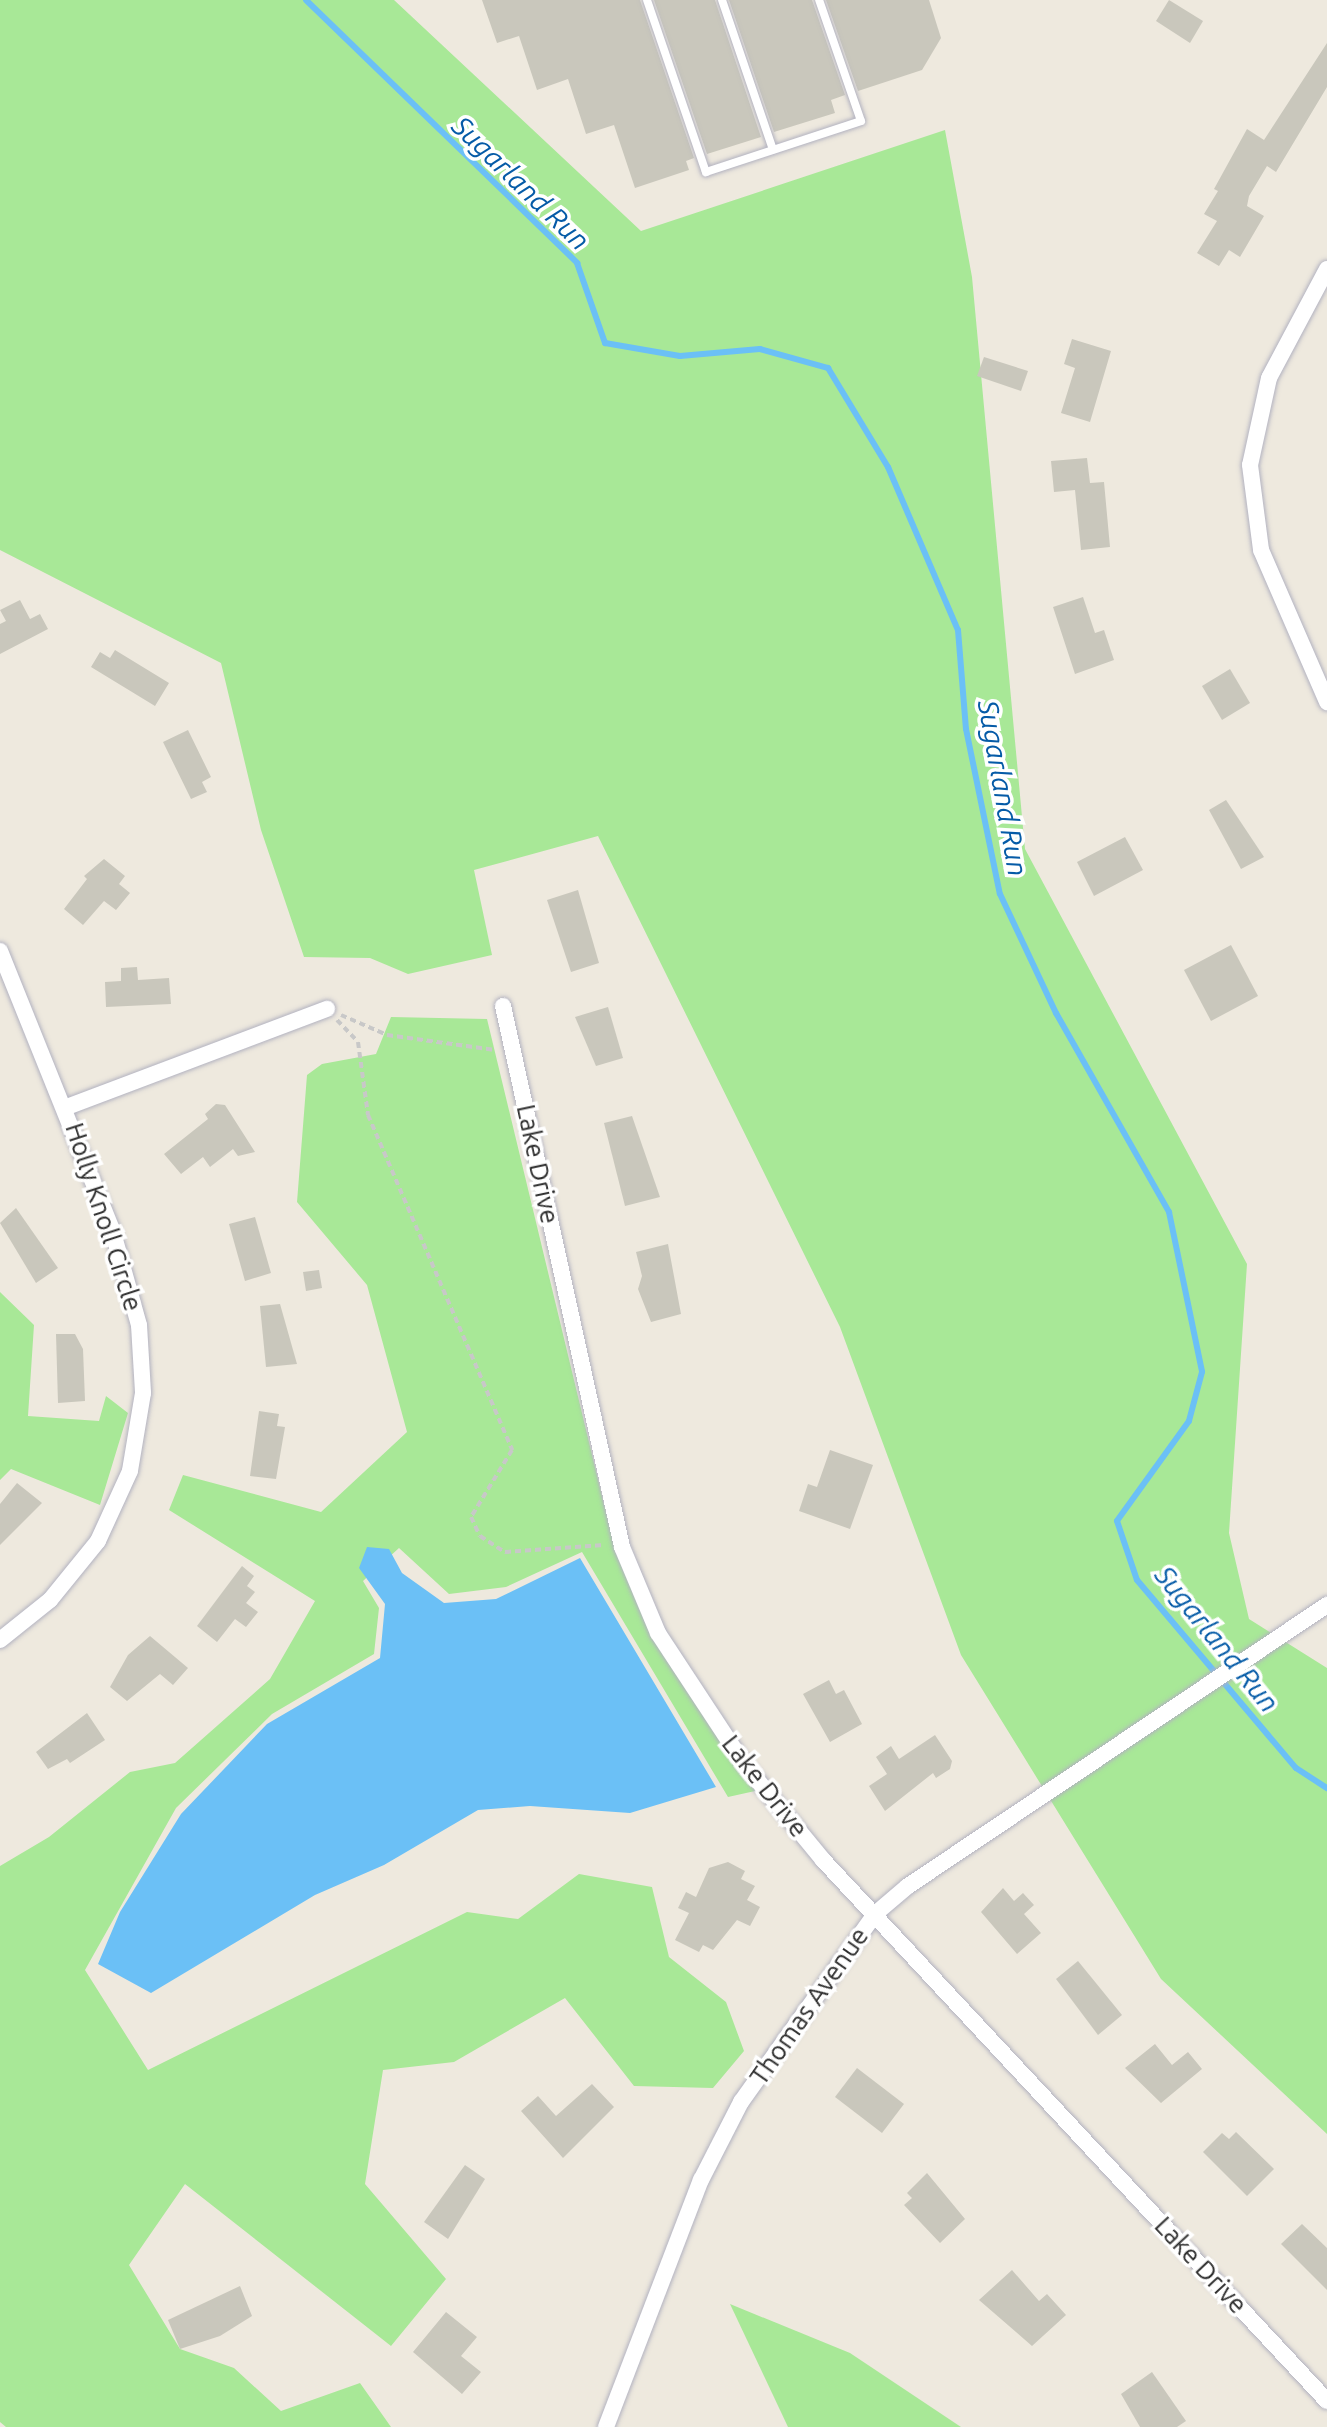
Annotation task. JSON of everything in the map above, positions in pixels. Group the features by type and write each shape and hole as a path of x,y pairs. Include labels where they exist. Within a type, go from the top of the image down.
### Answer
{"street":[{"path":"1327,269 1269,378 1250,465 1261,550 1327,702"},
{"name":"Holly Knoll Circle","path":"0,951 67,1107 112,1229 139,1325 138,1434 126,1483 98,1541 50,1600 0,1640"},
{"name":"Lake Drive","path":"503,1006 622,1547 658,1633 744,1764 875,1914 1327,2401"},
{"path":"67,1107 327,1009"},
{"name":"Thomas Avenue","path":"606,2427 701,2180 741,2102 875,1914 1327,1605"}],"lane":[{"path":"647,0 706,172 861,121 819,0"},
{"path":"722,0 773,150"}],"path":[{"path":"327,1009 387,1035 499,1051 513,1048"},
{"path":"327,1009 358,1042 368,1115 512,1450 471,1517 480,1536 505,1552 539,1552 575,1542 622,1547"}],"green space":[{"path":"0,0 394,0 641,231 945,130 972,277 1025,849 1247,1264 1229,1533 1249,1619 1327,1668 1327,2134 1161,1979 961,1655 840,1327 598,836 474,870 492,955 408,974 370,958 304,957 261,830 221,663 0,550"},
{"path":"391,1017 487,1019 616,1554 664,1656 755,1791 728,1797 582,1552 506,1587 449,1594 399,1548 363,1581 379,1608 374,1654 272,1714 176,1808 85,1970 148,2070 467,1912 518,1919 579,1874 652,1887 669,1957 726,2002 744,2051 713,2088 634,2086 565,1998 454,2062 383,2070 365,2184 446,2279 391,2346 185,2184 129,2265 180,2349 234,2368 281,2411 360,2383 391,2427 6,2427 0,2422 0,1866 49,1837 130,1772 175,1763 270,1679 315,1601 169,1510 183,1475 321,1512 407,1432 367,1285 297,1202 307,1075 322,1064 376,1054"},
{"path":"0,1292 34,1325 28,1416 99,1421 106,1396 128,1413 100,1505 11,1469 0,1480"},
{"path":"730,2304 850,2353 961,2427 788,2427"}],"water":[{"path":"367,1547 389,1549 402,1573 444,1603 496,1599 580,1558 716,1787 630,1813 530,1806 478,1810 384,1865 315,1895 151,1993 98,1964 120,1912 181,1814 267,1724 380,1658 385,1604 359,1568"}],"building":[{"path":"482,0 640,0 694,158 686,161 689,170 635,188 614,125 586,134 568,79 537,90 519,36 497,43"},
{"path":"654,0 715,0 761,137 707,154"},
{"path":"729,0 812,0 845,95 831,100 835,113 774,132"},
{"path":"826,0 929,0 941,38 922,70 858,91"},
{"path":"1169,0 1203,21 1190,43 1156,21"},
{"path":"1327,43 1327,87 1276,172 1267,166 1249,196 1247,206 1264,216 1240,257 1229,250 1219,266 1197,253 1217,221 1204,214 1218,191 1214,189 1247,129 1264,140"},
{"path":"1072,339 1111,351 1090,422 1061,413 1075,368 1064,364"},
{"path":"984,357 1028,371 1021,391 977,376"},
{"path":"1087,458 1090,483 1104,482 1110,547 1081,550 1075,490 1054,492 1051,461"},
{"path":"1083,597 1095,633 1104,630 1114,660 1075,674 1053,607"},
{"path":"20,600 30,619 40,614 48,629 0,654 0,624 6,621 0,610"},
{"path":"115,650 169,683 155,706 91,667 100,652 110,658"},
{"path":"1230,669 1250,703 1222,720 1202,686"},
{"path":"188,730 211,777 202,782 207,792 191,799 163,742"},
{"path":"1226,800 1264,857 1241,869 1209,810"},
{"path":"1125,837 1143,870 1094,896 1077,862"},
{"path":"104,859 125,876 119,884 130,893 116,910 104,901 83,925 64,909 87,879 84,876"},
{"path":"578,890 599,963 571,972 547,900"},
{"path":"1231,945 1258,996 1211,1021 1184,970"},
{"path":"137,967 138,980 169,978 171,1004 106,1007 105,982 121,981 121,968"},
{"path":"608,1007 623,1058 596,1066 575,1017"},
{"path":"216,1104 225,1105 255,1152 238,1156 233,1149 210,1167 203,1157 181,1174 164,1154 208,1119 205,1114"},
{"path":"632,1116 660,1197 625,1206 604,1123"},
{"path":"16,1208 58,1268 36,1283 0,1223"},
{"path":"255,1217 271,1273 245,1281 229,1224"},
{"path":"668,1244 681,1314 651,1322 638,1289 642,1276 636,1252"},
{"path":"319,1270 322,1288 306,1291 303,1272"},
{"path":"280,1304 297,1364 266,1367 260,1306"},
{"path":"56,1334 75,1334 83,1349 85,1401 58,1403"},
{"path":"259,1411 279,1414 277,1426 285,1427 276,1479 250,1476"},
{"path":"830,1450 873,1465 850,1529 799,1511 808,1484 817,1487"},
{"path":"17,1483 42,1503 0,1545 0,1504"},
{"path":"242,1566 254,1576 247,1586 255,1592 246,1603 258,1612 246,1627 235,1619 217,1642 197,1626"},
{"path":"150,1636 188,1668 173,1685 160,1674 127,1701 110,1687 128,1655"},
{"path":"829,1680 836,1694 844,1690 862,1724 830,1742 803,1694"},
{"path":"87,1713 105,1740 70,1763 67,1759 48,1769 36,1752"},
{"path":"935,1735 952,1761 950,1769 936,1778 933,1773 885,1811 869,1786 887,1774 876,1757 891,1746 899,1759"},
{"path":"728,1862 745,1871 741,1879 755,1886 747,1900 760,1907 750,1926 737,1920 713,1950 703,1945 699,1952 675,1940 689,1913 678,1908 686,1892 696,1897 709,1868"},
{"path":"1003,1888 1014,1901 1023,1893 1034,1905 1024,1914 1041,1933 1017,1954 981,1912"},
{"path":"1078,1961 1122,2015 1098,2035 1056,1979"},
{"path":"1155,2044 1172,2065 1188,2052 1202,2069 1161,2103 1125,2068"},
{"path":"857,2068 904,2104 882,2133 835,2097"},
{"path":"592,2084 614,2107 563,2158 521,2111 538,2096 556,2116"},
{"path":"1236,2132 1274,2169 1247,2196 1203,2152 1222,2133 1229,2139"},
{"path":"465,2165 485,2179 448,2239 424,2222"},
{"path":"927,2173 965,2219 940,2243 904,2205 912,2198 907,2193"},
{"path":"1302,2224 1327,2248 1327,2290 1281,2244"},
{"path":"1012,2270 1039,2301 1047,2294 1066,2315 1032,2346 979,2300"},
{"path":"240,2286 252,2316 220,2336 180,2349 168,2320"},
{"path":"446,2312 477,2337 461,2356 481,2372 462,2394 413,2352"},
{"path":"1152,2372 1186,2421 1177,2427 1140,2427 1121,2394"}],"waterway":[{"name":"Sugarland Run","path":"306,0 577,263 605,343 680,356 760,349 828,368 888,467 958,630 966,729 1000,894 1056,1013 1169,1212 1202,1372 1189,1421 1117,1521 1137,1580 1296,1768 1327,1788"}]}
